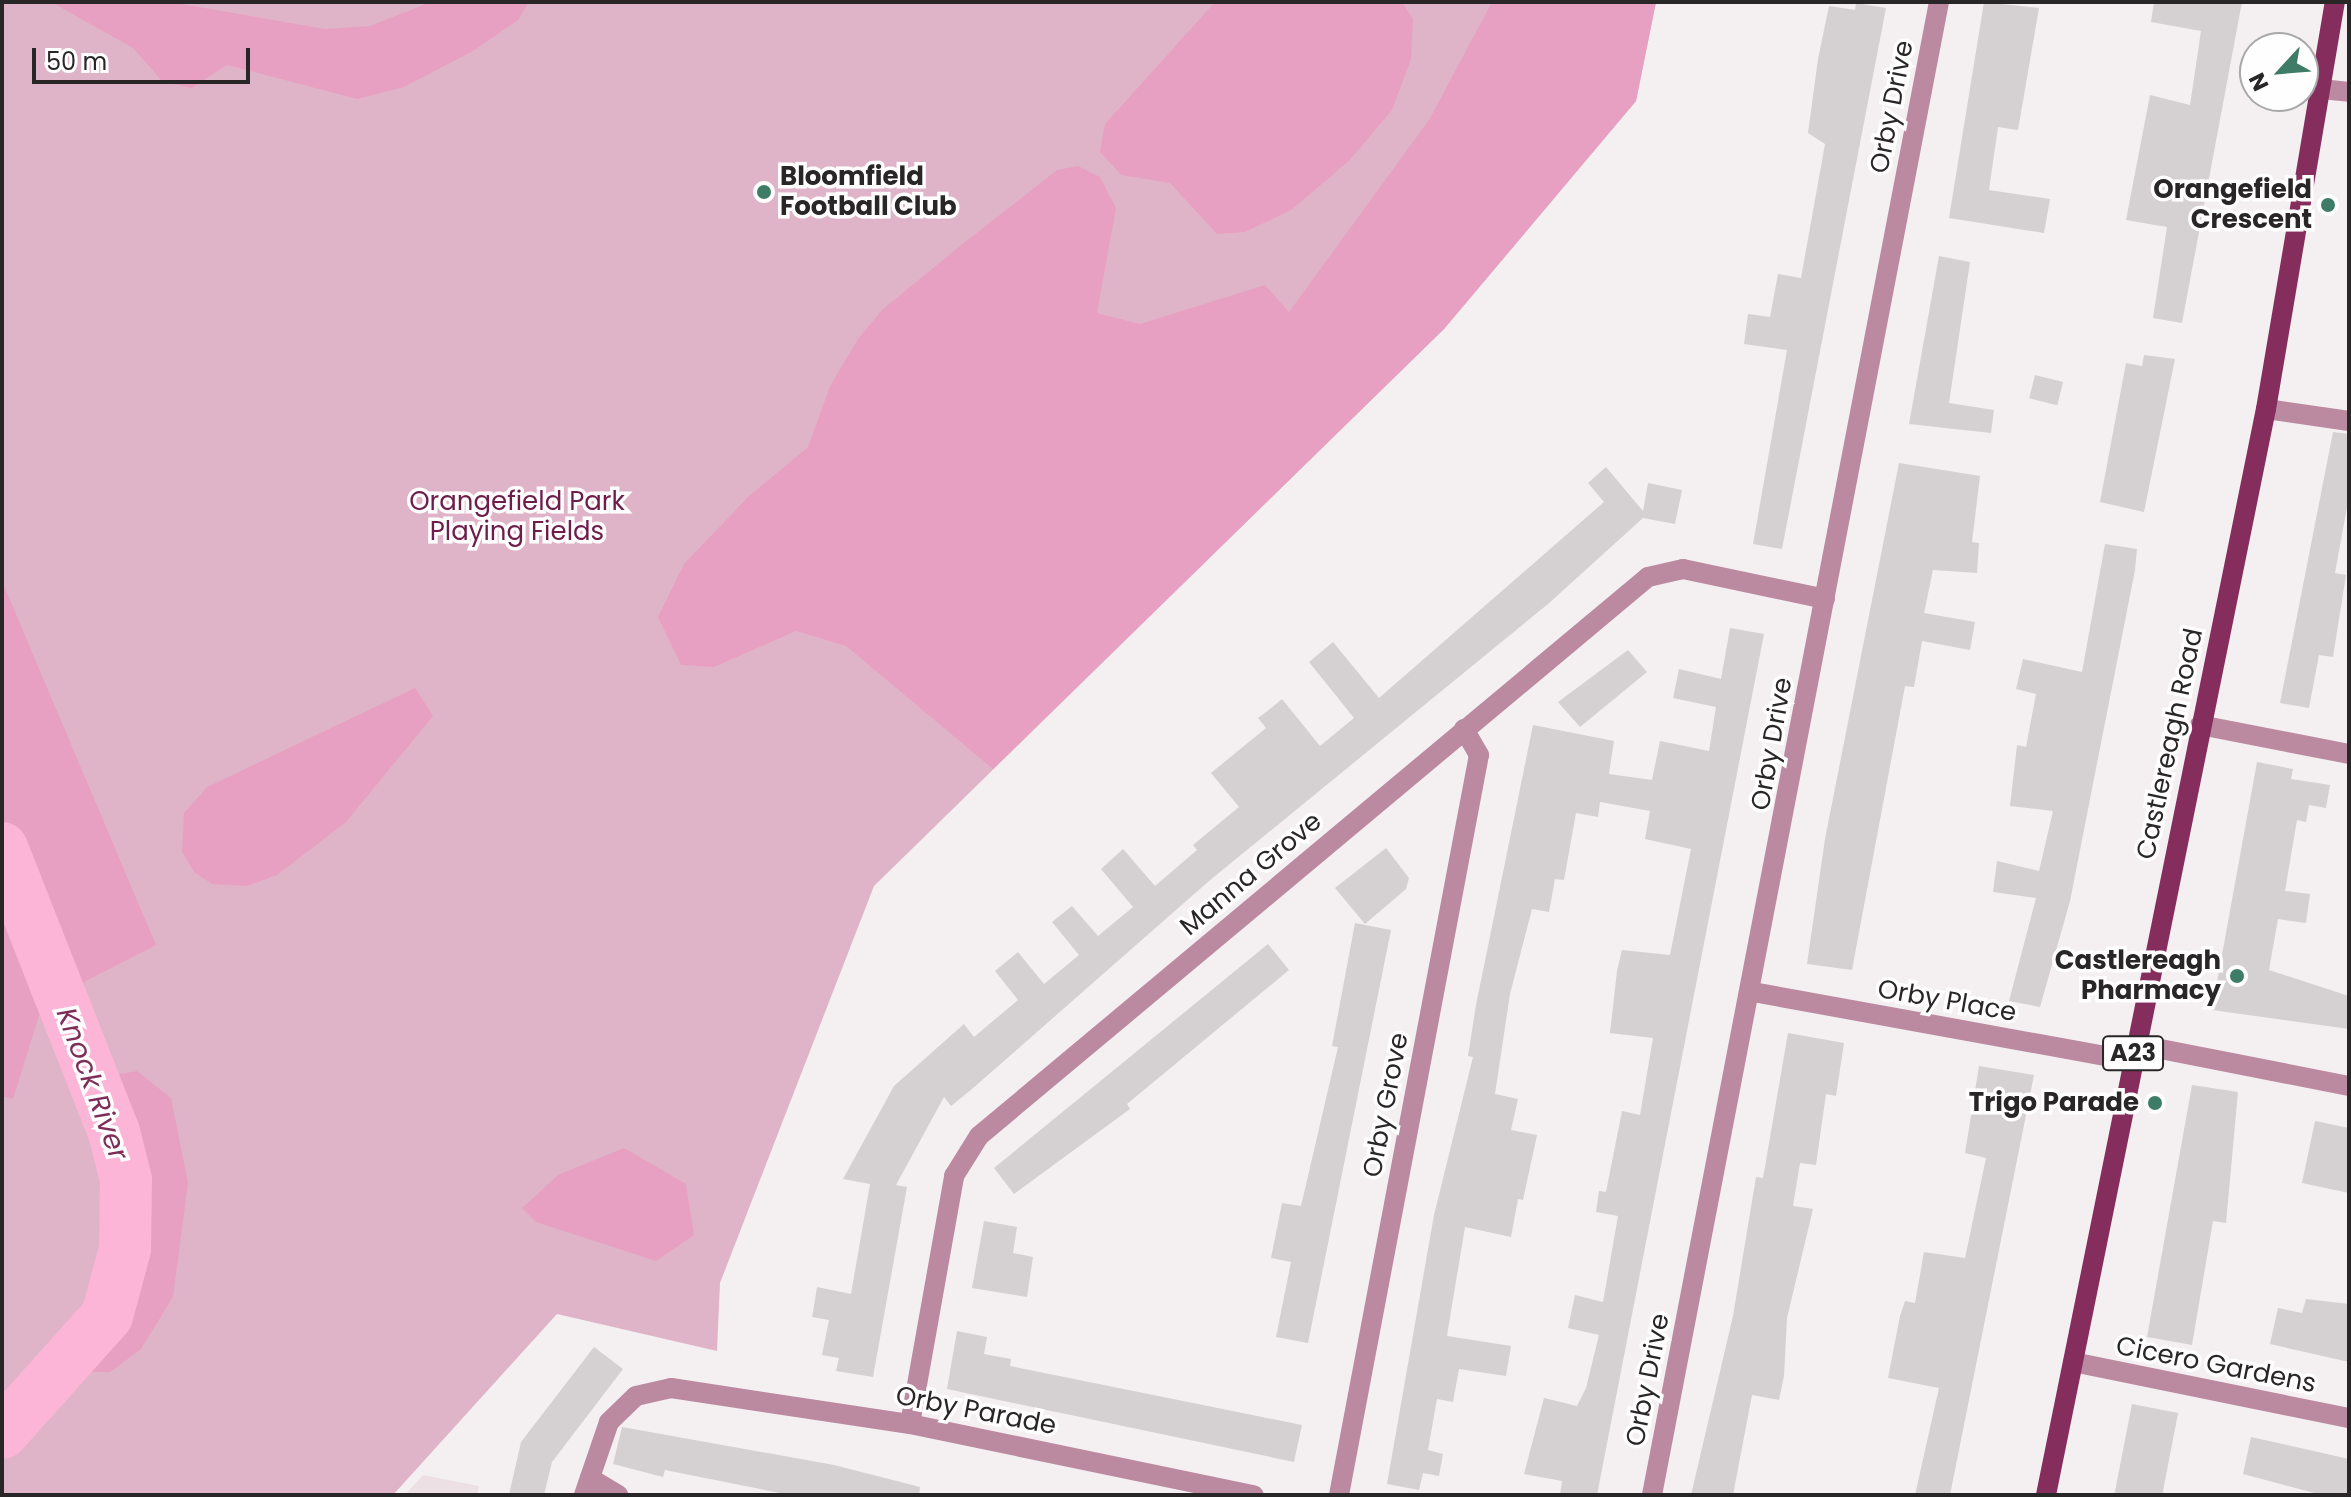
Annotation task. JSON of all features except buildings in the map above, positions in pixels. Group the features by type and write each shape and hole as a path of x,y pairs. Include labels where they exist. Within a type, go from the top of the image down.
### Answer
{"main road":[{"name":"Castlereagh Road","path":"2046,1495 2133,1052 2266,409 2335,2"}],"street":[{"name":"Orby Drive","path":"1652,1495 1753,992 1939,2"},
{"path":"2321,89 2349,92"},
{"path":"2266,409 2349,421"},
{"name":"Manna Grove","path":"910,1424 954,1176 966,1150 1599,614 1665,569 1825,599"},
{"path":"2200,725 2349,754"},
{"name":"Orby Grove","path":"1339,1495 1479,755 1464,729"},
{"name":"Orby Place","path":"1753,992 2133,1052"},
{"path":"2133,1052 2349,1086"},
{"name":"Cicero Gardens","path":"2073,1362 2349,1418"},
{"name":"Orby Parade","path":"587,1487 602,1438 624,1405 647,1391 686,1388 910,1424 1254,1495"},
{"path":"587,1487 618,1495"}],"shaded area":[{"path":"51,2 170,2 325,29 370,26 431,2 529,2 518,20 473,51 404,87 357,99 227,65 192,88 163,82 133,48"},
{"path":"1215,2 1402,2 1413,19 1411,59 1392,110 1349,161 1291,210 1245,232 1217,234 1170,183 1121,175 1100,152 1105,124"},
{"path":"1492,2 1656,2 1636,101 1444,329 993,769 846,646 796,631 714,667 681,665 658,617 684,564 749,496 808,447 830,386 858,339 882,310 955,250 1057,170 1078,166 1100,177 1116,208 1097,313 1140,324 1265,285 1289,312 1429,120"},
{"path":"2,581 156,945 43,1003 13,1099 2,1096"},
{"path":"415,688 433,716 346,822 277,875 247,886 212,884 194,872 182,852 184,813 207,787"},
{"path":"137,1071 171,1098 188,1183 173,1297 141,1349 110,1372 63,1372 107,1316 125,1249 126,1180 94,1079"},
{"path":"624,1148 686,1184 694,1235 656,1261 536,1222 522,1208 558,1175"},
{"path":"423,1475 479,1486 477,1495 405,1495"}],"green space":[{"name":"Orangefield Park Playing Fields","path":"2,2 1656,2 1636,101 1444,329 874,886 720,1283 717,1351 557,1314 393,1495 2,1495"}],"waterway":[{"name":"Knock River","path":"2,848 114,1132 126,1180 125,1249 107,1316 2,1433"}],"place":[{"name":"Bloomfield Football Club","path":"764,192"},
{"name":"Orangefield Crescent","path":"2328,205"},
{"name":"Castlereagh Pharmacy","path":"2237,976"},
{"name":"Trigo Parade","path":"2155,1103"}]}
